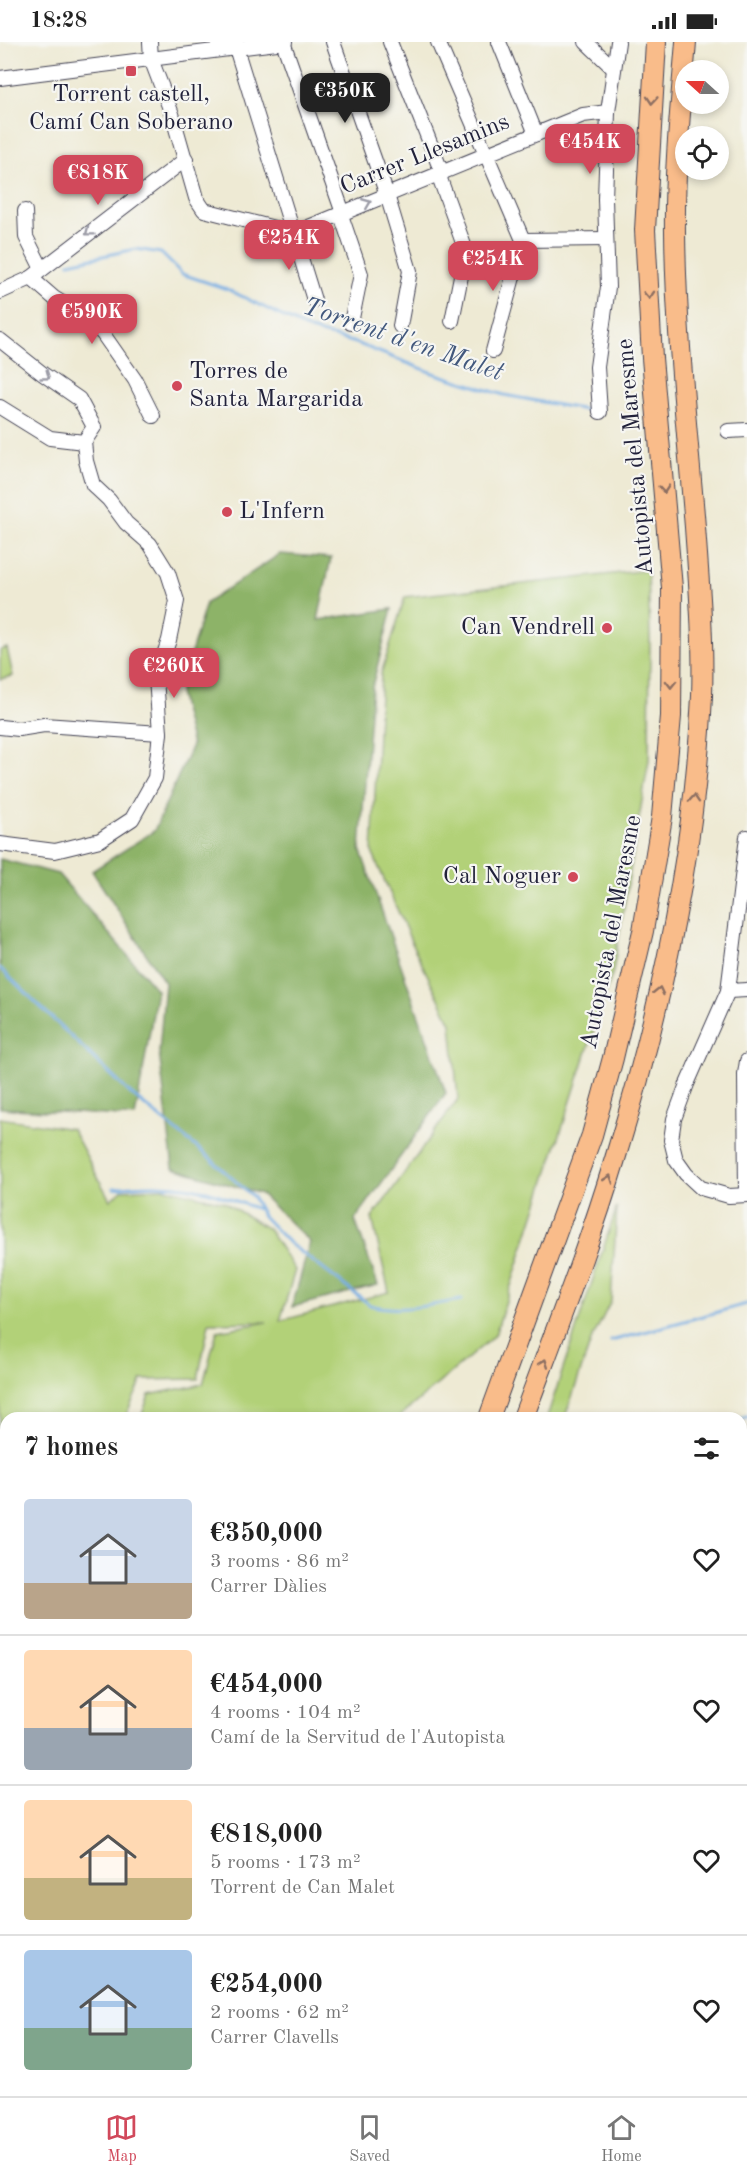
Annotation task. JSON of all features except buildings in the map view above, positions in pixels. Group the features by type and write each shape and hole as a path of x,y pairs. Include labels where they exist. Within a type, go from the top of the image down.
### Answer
{"highway":[{"name":"Autopista del Maresme","path":"491,1412 592,1135 643,931 662,817 671,716 672,588 652,358 645,230 656,42"},
{"path":"525,1412 615,1161 638,1078 672,934 693,815 702,694 700,590 682,358 675,231 686,42"}],"street":[{"path":"150,42 151,59 172,114 196,198 204,210 294,233"},
{"path":"0,78 284,42 343,213 342,218 361,274 351,323"},
{"path":"333,42 411,271 400,326"},
{"path":"390,42 442,172 440,179 466,251 452,321"},
{"path":"438,42 523,240 493,351"},
{"path":"499,42 536,134"},
{"path":"586,42 615,69"},
{"path":"600,412 597,367 608,287 605,199 608,112 618,42"},
{"path":"236,48 314,300"},
{"name":"Carrer Llesamins","path":"294,233 583,115 608,112"},
{"path":"0,292 37,273 186,159"},
{"path":"25,211 26,237 37,273 54,298 85,317 103,334 135,380 153,416"},
{"path":"523,240 606,239"},
{"path":"0,340 79,399 94,428 84,442 86,461 93,485 109,500 126,523 150,544 168,573 177,601 170,640 156,678 160,732 154,778 132,819 100,840 55,851 0,844"},
{"path":"0,407 50,438 84,442"},
{"path":"728,431 747,430"},
{"path":"0,727 19,729 44,725 160,732"},
{"path":"747,837 728,991 687,1084 674,1119 671,1140 676,1160 686,1174 701,1188 729,1196 747,1195 745,1074 747,1061"},
{"path":"728,991 747,990"}],"green space":[{"path":"280,554 331,558 318,620 392,609 372,687 360,849 446,1093 355,1220 378,1285 292,1307 310,1242 261,1194 173,1168 159,1052 165,983 92,871 154,831 192,745 179,693 206,603"},
{"path":"648,570 649,760 613,971 495,1335 405,1412 143,1412 149,1395 203,1384 217,1331 267,1322 209,1323 198,1379 142,1380 127,1412 0,1412 0,1118 72,1129 110,1200 122,1190 165,1188 224,1202 268,1229 295,1270 280,1321 389,1292 372,1218 458,1099 451,1023 415,950 372,852 381,674 405,597"},
{"path":"7,648 13,676 0,679 0,650"},
{"path":"0,859 58,874 157,990 135,1117 0,1108"},
{"path":"617,1207 611,1301 591,1341 567,1412 549,1412"}],"waterway":[{"name":"Torrent d'en Malet","path":"69,263 136,249 161,253 182,274 227,289 310,330 356,343 433,373 504,395 597,412"},
{"path":"0,968 132,1095 210,1158 253,1197 263,1216 289,1243 370,1305 404,1308 461,1300"},
{"path":"114,1188 141,1185 182,1186 209,1192 258,1209"},
{"path":"611,1341 747,1304"}],"place":[{"name":"Torrent castell, Camí Can Soberano","path":"131,71"},
{"name":"Torres de Santa Margarida","path":"177,386"},
{"name":"L'Infern","path":"227,512"},
{"name":"Can Vendrell","path":"607,628"},
{"name":"Cal Noguer","path":"573,877"}]}
